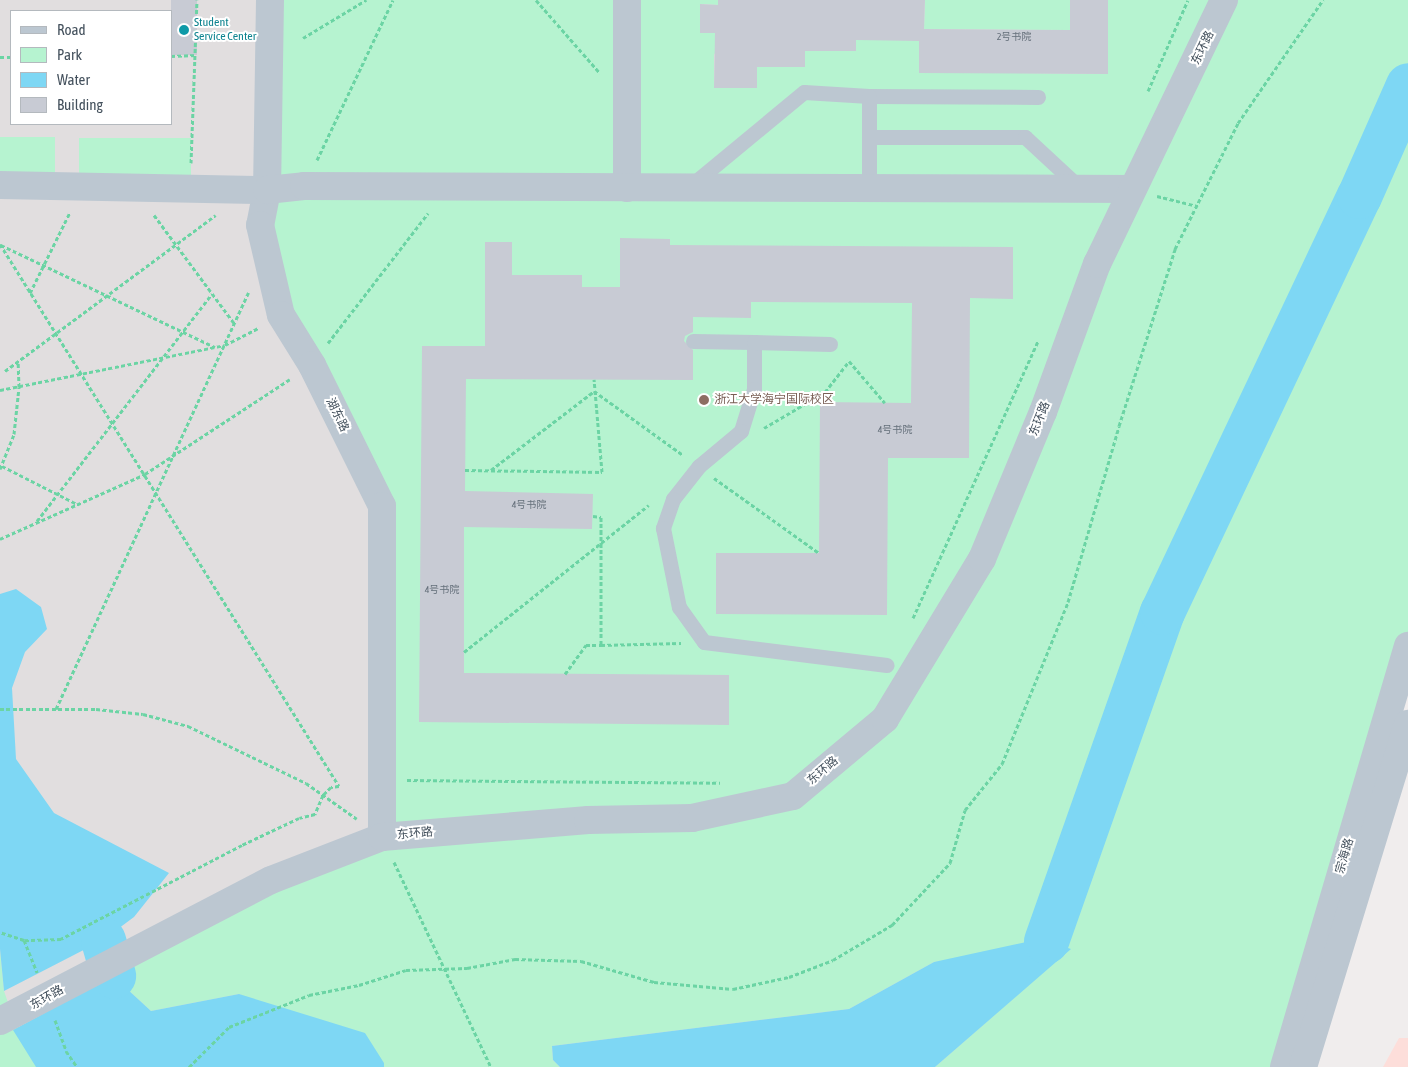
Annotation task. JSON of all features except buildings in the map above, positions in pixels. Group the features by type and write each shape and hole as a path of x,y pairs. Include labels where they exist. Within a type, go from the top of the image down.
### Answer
{"street":[{"name":"湖东路","path":"270,0 267,190 260,225 281,315 312,364 382,506 382,837"},
{"path":"627,0 627,188"},
{"name":"东环路","path":"0,1021 271,880 382,837 588,820 692,818 793,796 885,719 982,559 1043,412 1097,264 1224,0"},
{"path":"0,185 191,186 267,190 304,186 1132,189"},
{"name":"宗海路","path":"1284,1067 1408,646"},
{"path":"1303,1067 1408,724"}],"lane":[{"path":"688,188 804,92 869,96 1038,97"},
{"path":"869,96 869,189"},
{"path":"869,137 1024,137 1081,189"},
{"path":"693,341 830,344"},
{"path":"754,342 754,389 741,431 699,466 673,499 663,528 679,608 704,642 887,665"}],"path":[{"path":"191,186 198,0"},
{"path":"304,38 366,0"},
{"path":"304,186 393,0"},
{"path":"536,0 607,81"},
{"path":"172,56 197,56"},
{"path":"1132,189 1197,206"},
{"path":"148,206 234,323"},
{"path":"30,293 73,207"},
{"path":"5,371 220,212"},
{"path":"0,539 145,474 312,364 428,212"},
{"path":"0,245 214,347"},
{"path":"0,245 329,766 339,786 331,787 323,795 315,814 299,818 242,845 61,939 24,940 0,932"},
{"path":"55,709 250,289"},
{"path":"36,523 212,294"},
{"path":"0,390 225,345 235,342 281,315"},
{"path":"909,627 1041,336"},
{"path":"18,361 19,387 14,434 1,468 78,504"},
{"path":"757,432 825,392 849,361 885,403"},
{"path":"465,470 602,472 594,379"},
{"path":"490,470 594,391"},
{"path":"464,652 654,502"},
{"path":"593,516 601,517 601,645"},
{"path":"565,674 586,645 704,642"},
{"path":"0,709 55,709 143,714 188,726 306,783 382,837 491,1067"},
{"path":"382,780 726,783"}],"shaded area":[{"name":"浙江大学海宁国际校区","path":"0,0 1408,0 1296,1067 0,1067"},
{"path":"1399,1038 1408,1038 1408,1067 1383,1067"}],"green space":[{"name":"浙江大学海宁国际校区","path":"270,0 718,0 718,5 701,4 726,33 714,55 714,88 756,88 757,67 805,67 805,51 856,51 856,0 919,32 919,72 1107,74 1108,0 1408,0 1408,646 1284,1067 935,1067 1070,949 934,962 849,1009 552,1046 553,1060 560,1067 384,1067 384,1063 239,994 151,1011 113,976 382,837 382,506 312,365 260,225"},
{"path":"925,0 1070,0 1070,30 924,29"},
{"path":"0,137 55,137 55,186 0,185"},
{"path":"79,138 191,138 191,186 79,186"},
{"path":"0,949 4,991 13,1017 44,1067 0,1067"}],"water":[{"path":"16,589 41,607 47,629 25,652 12,688 16,759 54,813 169,873 134,917 103,940 4,991 0,949 0,594"},
{"path":"1031,941 1046,941 1071,949 935,1067 560,1067 553,1060 552,1046 849,1009 934,962"},
{"path":"113,976 151,1011 239,994 365,1033 384,1063 384,1067 36,1067 13,1030"}],"waterway":[{"path":"1046,941 1162,612 1359,196 1408,85"},
{"path":"103,940 113,976"}],"place":[{"name":"Student Service Center","path":"184,30"},
{"name":"浙江大学海宁国际校区","path":"704,400"}]}
